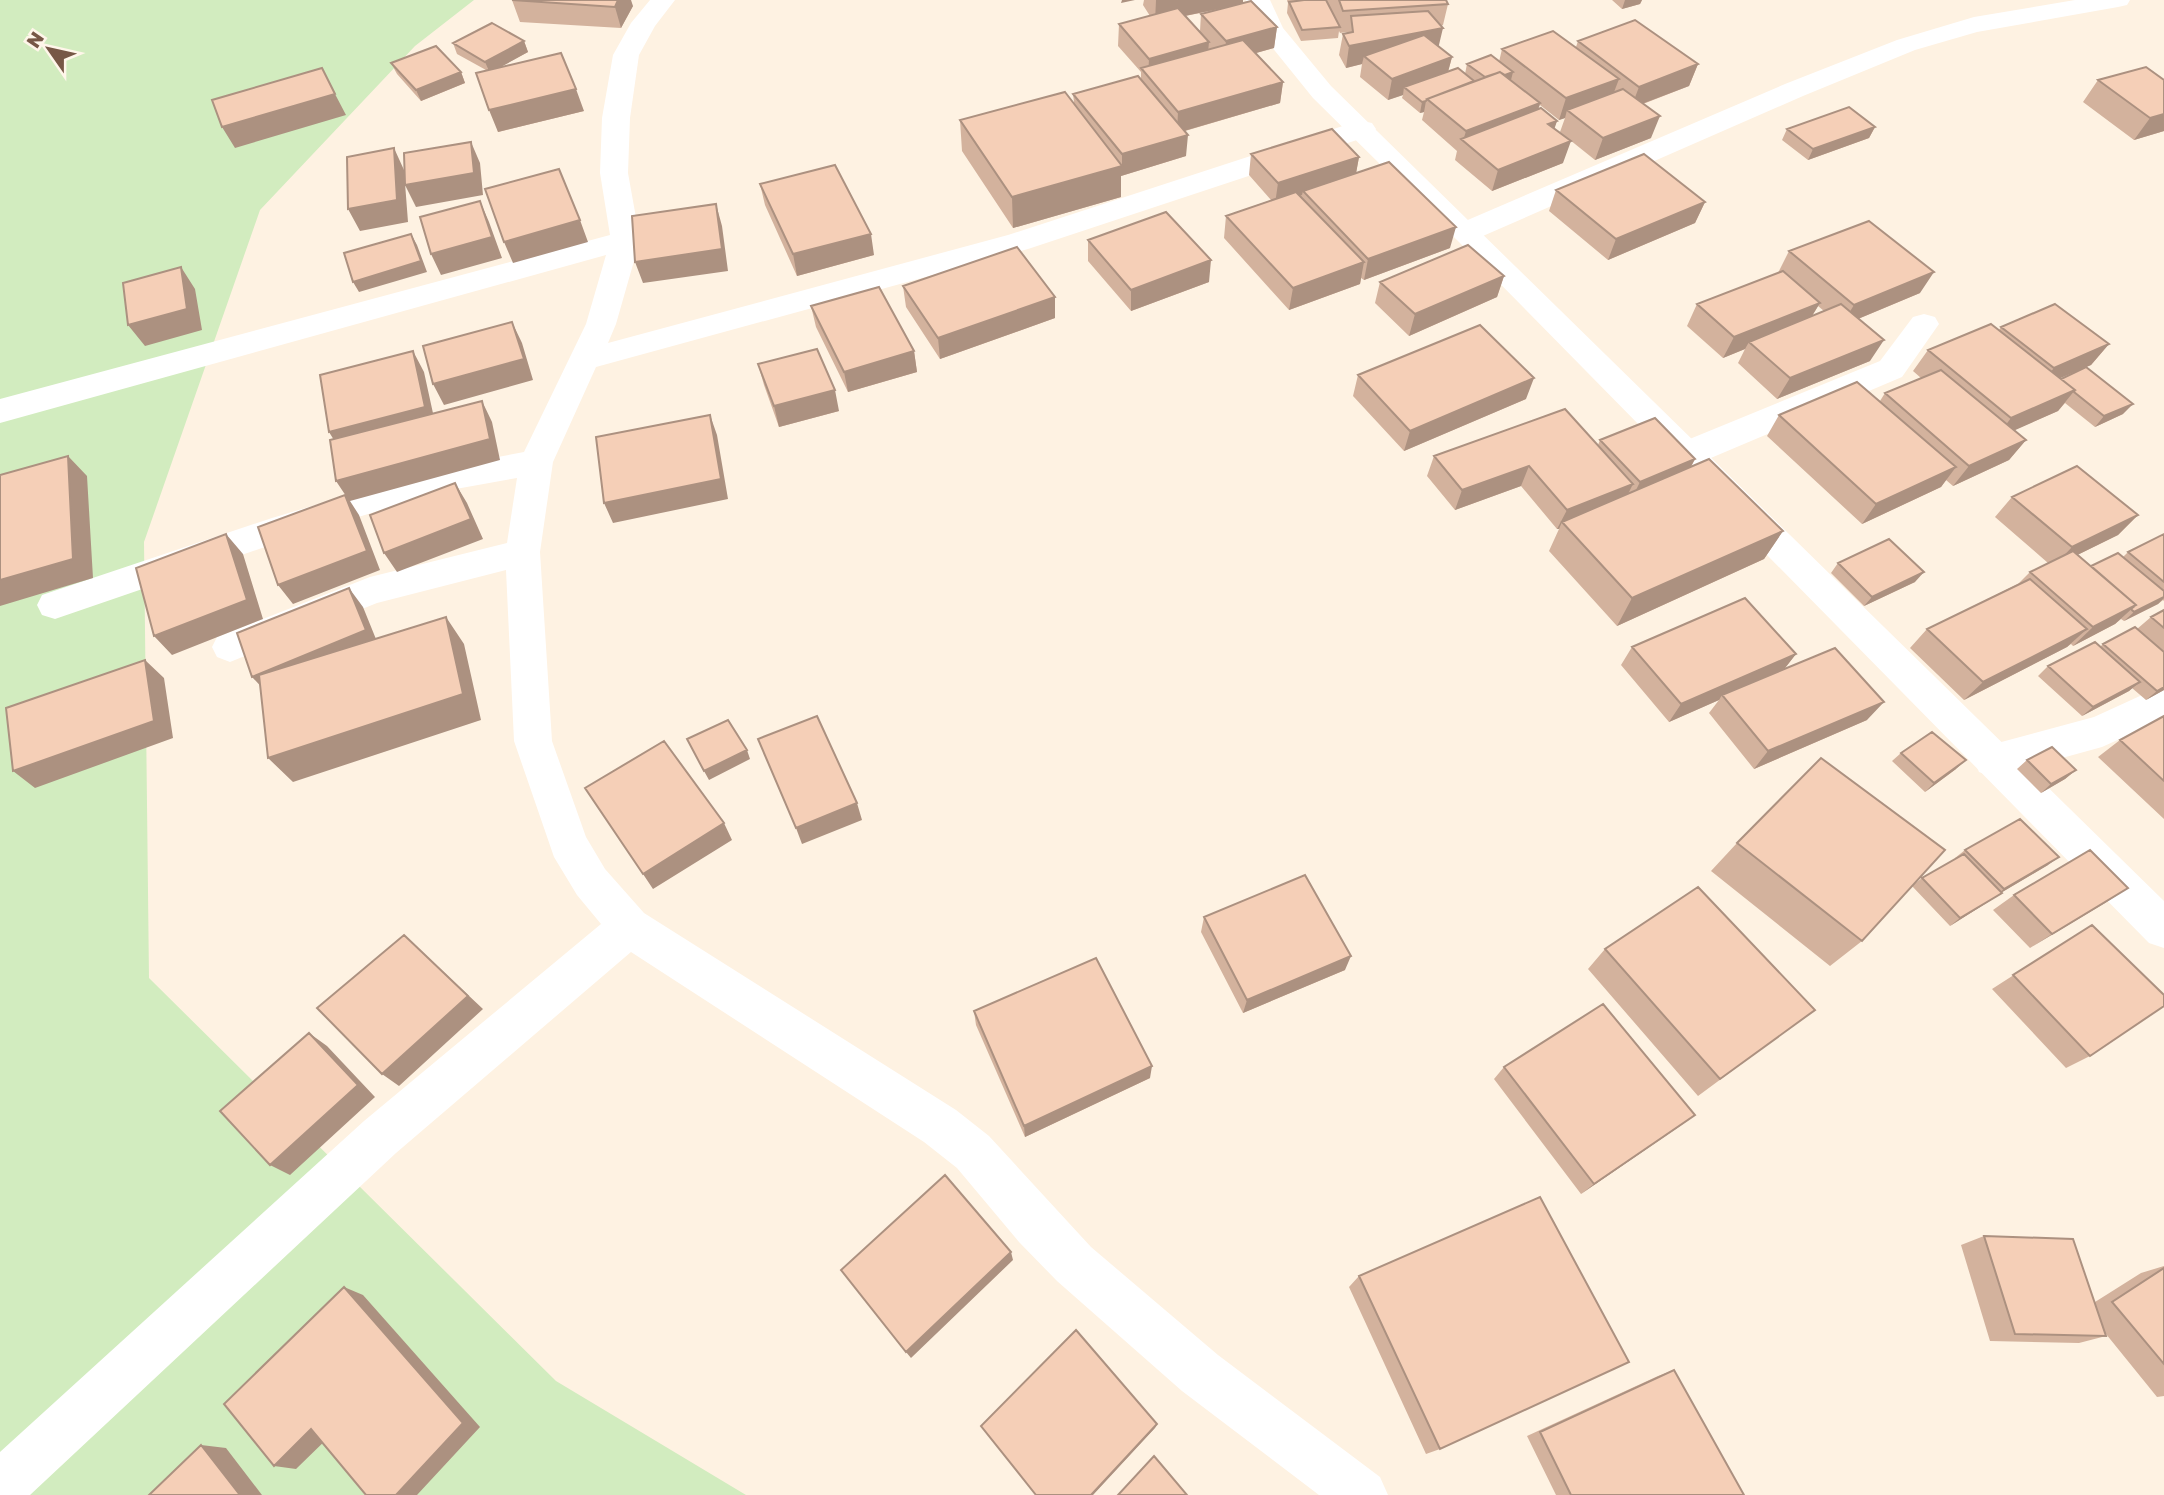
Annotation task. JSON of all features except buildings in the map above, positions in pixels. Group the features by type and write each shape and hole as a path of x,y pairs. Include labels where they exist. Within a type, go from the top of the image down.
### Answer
{"street":[{"path":"663,0 644,23 626,55 616,118 614,173 625,240 601,324 587,359 536,462 523,552 533,741 568,844 591,882 629,927 940,1126 973,1152 1036,1225 1074,1264 1200,1373 1362,1495"},
{"path":"1258,0 1271,30 1322,92 1466,232 2164,929"},
{"path":"1466,232 1794,90 1906,45 1974,25 2118,0"},
{"path":"587,359 1018,242 1362,129"},
{"path":"0,411 625,240"},
{"path":"1688,454 1891,369 1924,324"},
{"path":"55,605 284,527 439,480 536,462"},
{"path":"230,647 370,591 523,552"},
{"path":"1993,760 2102,731 2164,701"},
{"path":"0,1487 380,1137 629,927"}],"green space":[{"path":"0,0 474,0 415,46 260,210 144,542 149,978 556,1381 746,1495 0,1495"}]}
